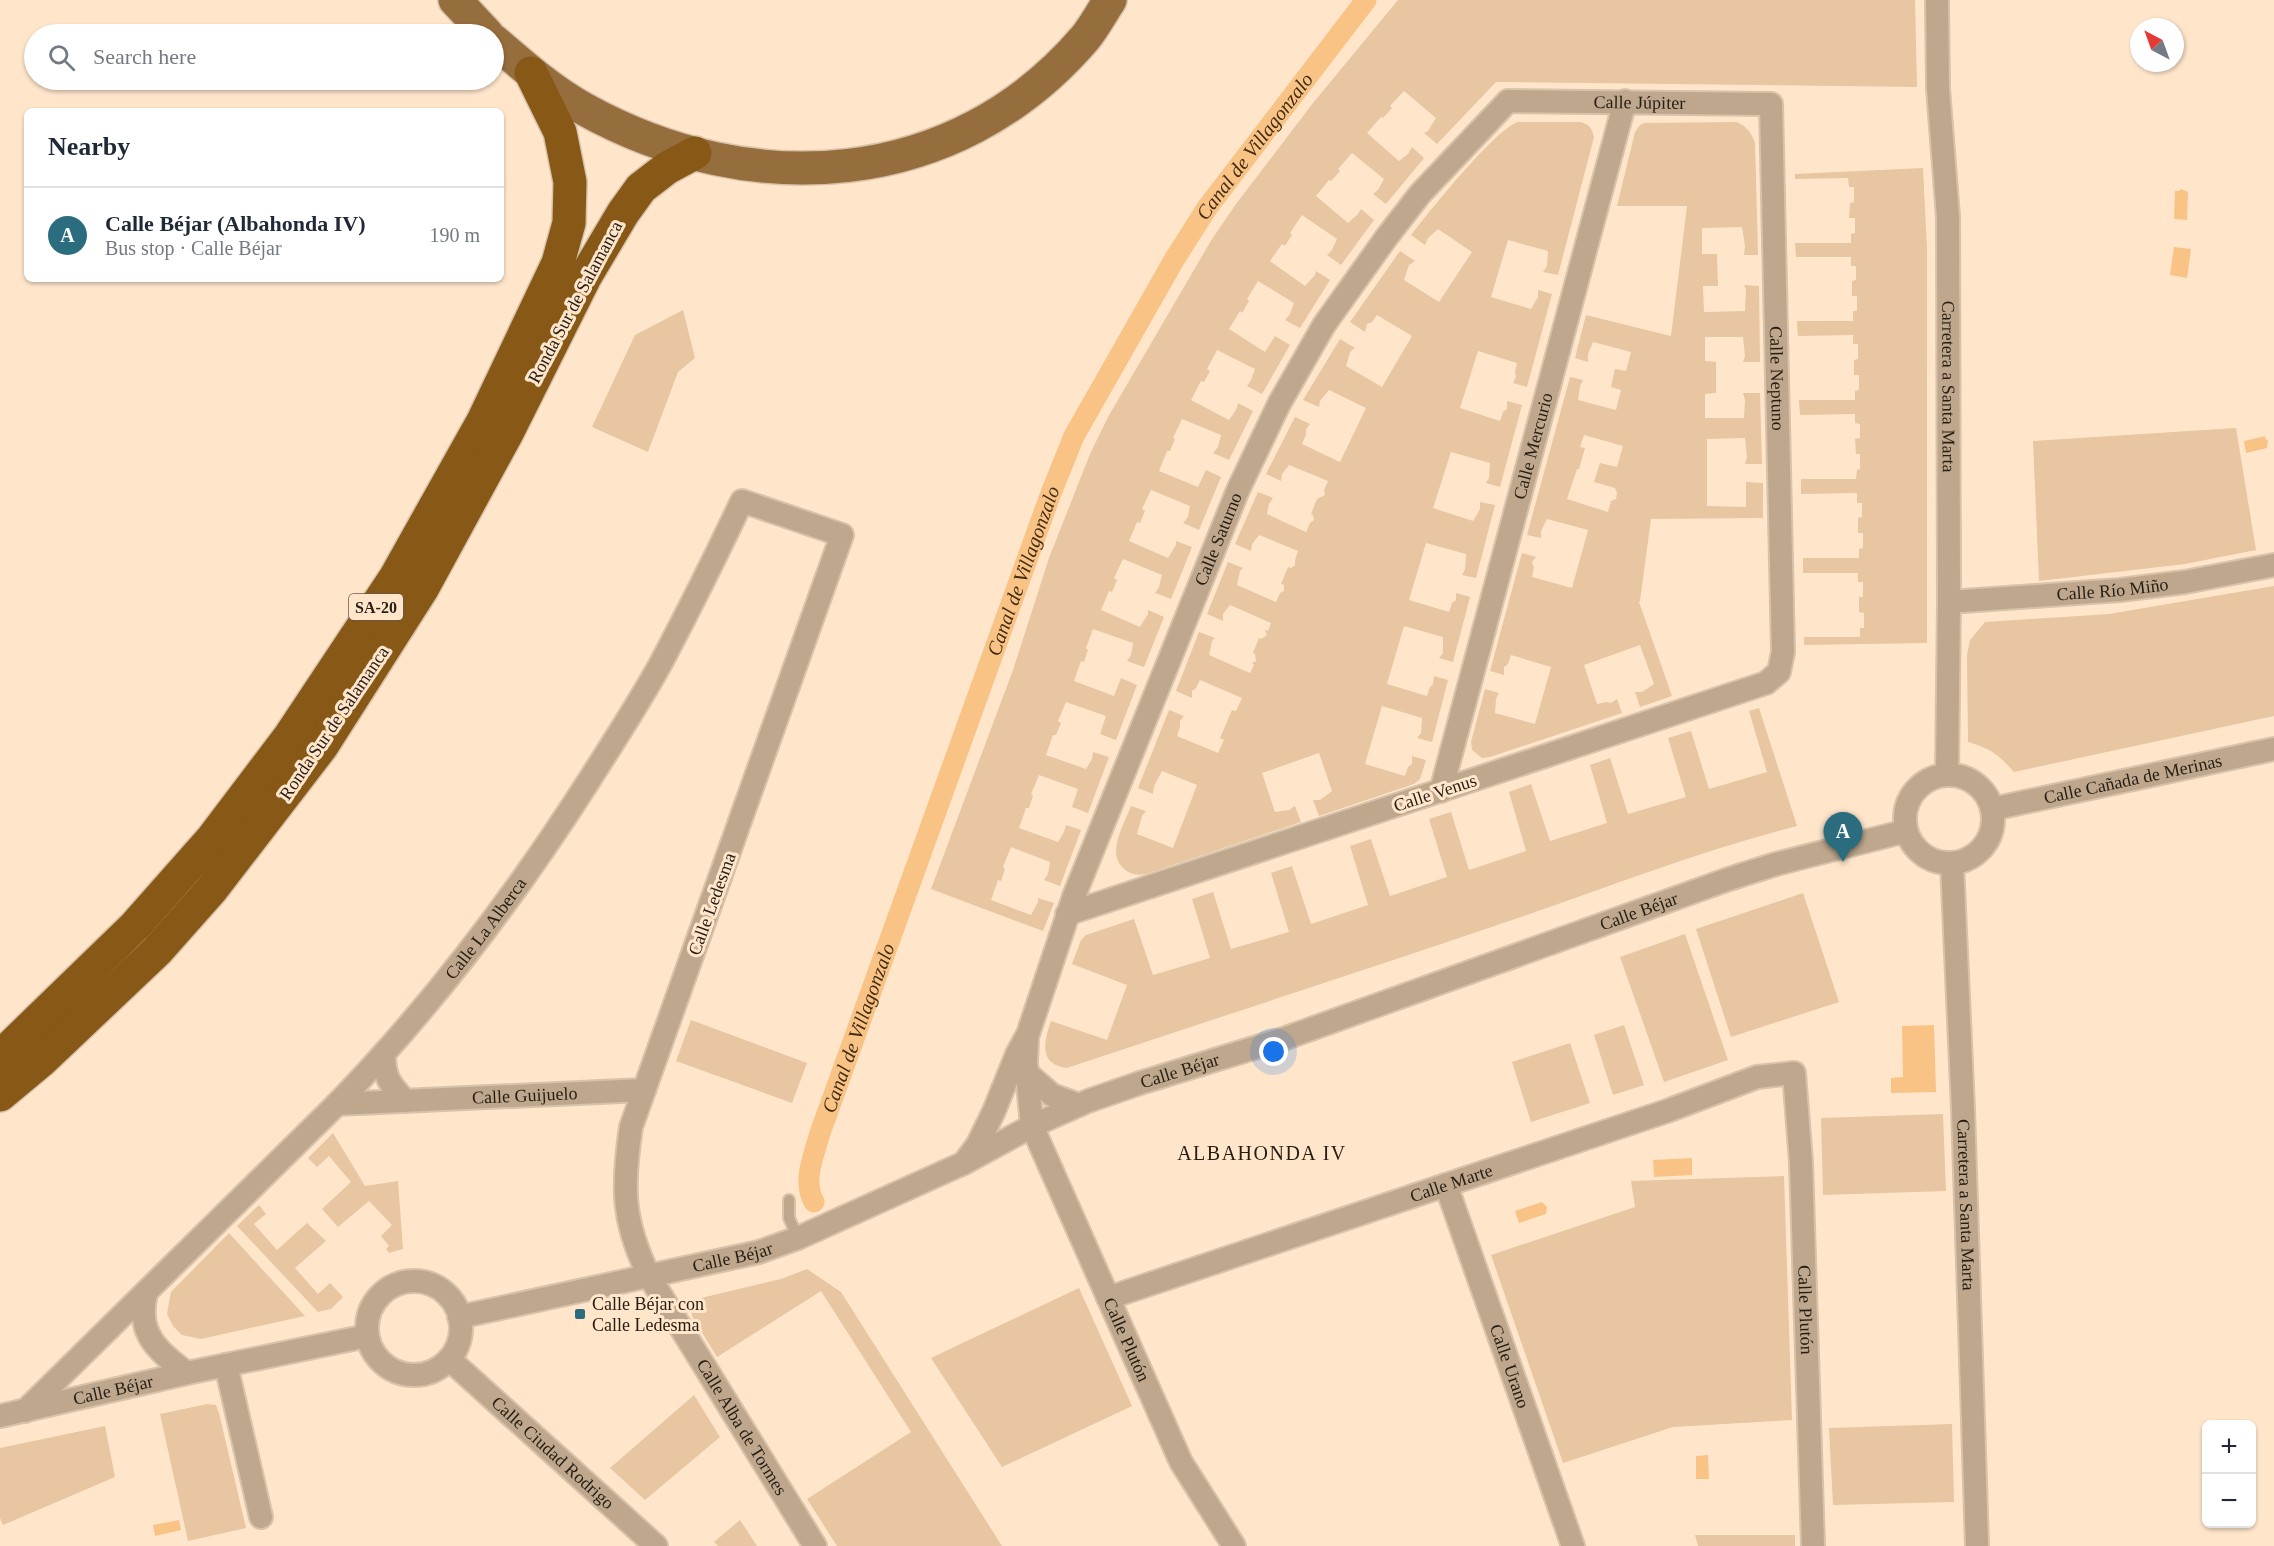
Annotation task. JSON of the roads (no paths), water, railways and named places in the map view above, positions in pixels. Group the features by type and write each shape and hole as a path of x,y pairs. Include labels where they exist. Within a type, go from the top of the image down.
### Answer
{"highway":[{"name":"Ronda Sur de Salamanca","path":"0,1057 135,926 212,839 290,736 395,578 483,421 558,263 569,223 570,182 560,132 531,73"},
{"name":"Ronda Sur de Salamanca","path":"0,1095 42,1060 157,951 212,889 322,746 422,589 507,433 585,277 623,213 640,188 667,168 695,153"}],"main road":[{"path":"455,0 478,24"},
{"path":"504,50 531,73 582,109 638,136 695,153 756,167 811,170 899,157 954,137 1010,106 1047,76 1086,37 1110,0"}],"street":[{"name":"Carretera a Santa Marta","path":"1937,0 1938,87 1948,217 1947,774"},
{"name":"Calle Júpiter","path":"1508,101 1771,104"},
{"name":"Calle Saturno","path":"1032,1126 1016,1108 1018,1074 1028,1034 1067,914 1238,490 1278,404 1324,325 1420,194 1508,101"},
{"name":"Calle Mercurio","path":"1441,791 1625,101"},
{"name":"Calle Neptuno","path":"1771,104 1783,651"},
{"name":"Calle Ledesma","path":"649,1276 635,1247 627,1220 626,1157 631,1127 737,835 842,535 742,501"},
{"name":"Calle La Alberca","path":"26,1411 337,1104 384,1054 447,980 522,880 572,807 660,665 742,501"},
{"name":"Calle Río Miño","path":"1949,602 2120,590 2185,582 2274,565"},
{"name":"Calle Venus","path":"1067,914 1766,683 1779,672 1783,651"},
{"name":"Calle Cañada de Merinas","path":"1992,809 2274,749"},
{"path":"1947,774 1961,776 1978,785 1987,796 1992,809 1993,822 1984,845 1964,860 1952,863 1931,860 1914,847 1906,831 1904,817 1910,796 1928,779 1947,774"},
{"name":"Calle Béjar","path":"459,1317 759,1252 798,1238 964,1162 1032,1126 1079,1105 1140,1083 1283,1039 1729,879 1776,864 1906,831"},
{"name":"Carretera a Santa Marta","path":"1952,863 1963,1109 1977,1546"},
{"path":"384,1054 384,1070 390,1084 405,1101"},
{"name":"Calle Marte","path":"1108,1298 1667,1111 1757,1077 1794,1073"},
{"name":"Calle Plutón","path":"1794,1073 1801,1162 1813,1546"},
{"name":"Calle Saturno","path":"964,1162 978,1144 1018,1074"},
{"path":"1018,1074 1052,1095 1079,1105"},
{"name":"Calle Guijuelo","path":"337,1104 644,1090"},
{"name":"Calle Plutón","path":"1032,1126 1181,1462 1234,1546"},
{"name":"Calle Urano","path":"1446,1185 1573,1546"},
{"name":"Calle Alba de Tormes","path":"649,1276 815,1546"},
{"path":"407,1282 426,1283 444,1292 452,1301 459,1317 459,1340 449,1359 432,1371 413,1375 401,1374 382,1363 370,1346 367,1336 369,1314 373,1305 387,1290 407,1282"},
{"path":"146,1294 142,1311 152,1340 163,1356 187,1373"},
{"name":"Calle Béjar","path":"0,1416 187,1373 367,1336"},
{"name":"Calle Ciudad Rodrigo","path":"449,1359 656,1546"},
{"path":"226,1365 261,1517"}],"lane":[{"path":"789,1200 789,1218 798,1238"}],"waterway":[{"name":"Canal de Villagonzalo","path":"814,1202 809,1177 820,1133 1051,493 1074,436 1174,260 1207,208 1366,0"}],"place":[{"name":"Calle Béjar (Albahonda IV)","path":"1843,862"},
{"name":"Calle Béjar con Calle Ledesma","path":"580,1314"}],"district":[{"name":"ALBAHONDA IV","path":"1262,1153"}]}
